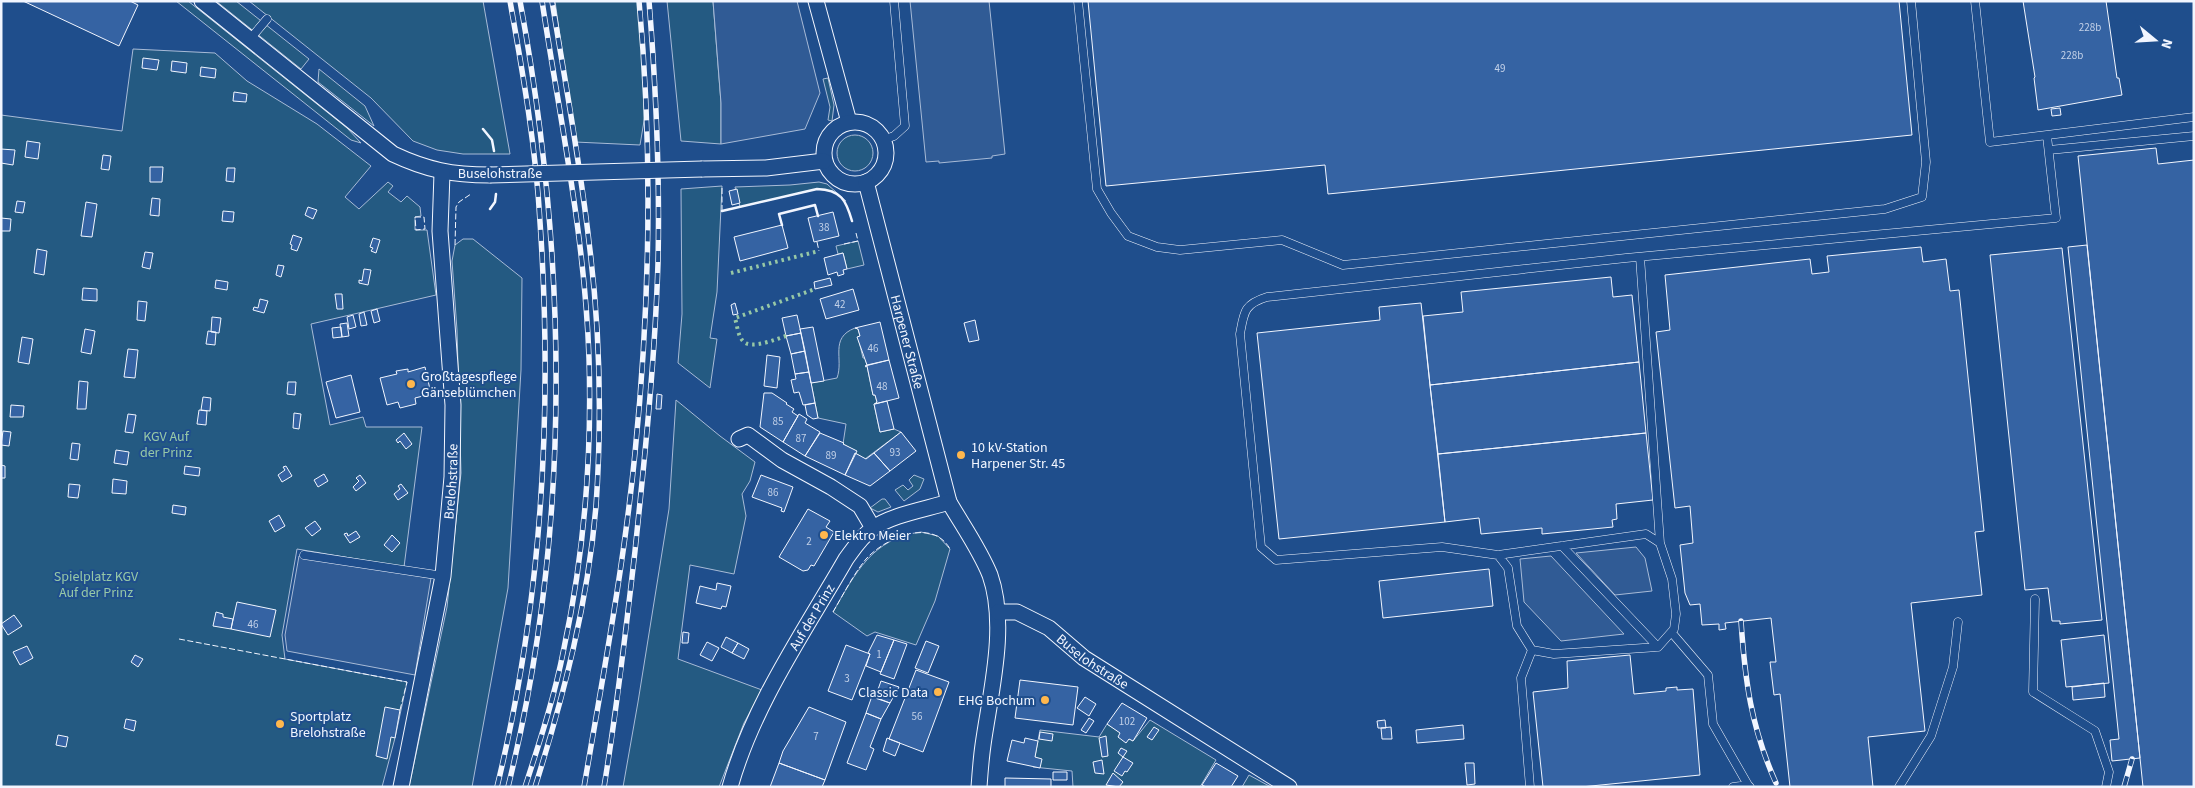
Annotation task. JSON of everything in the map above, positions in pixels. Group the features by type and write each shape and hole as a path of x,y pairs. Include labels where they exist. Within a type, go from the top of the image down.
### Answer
{"street":[{"name":"Buselohstraße","path":"202,1 392,154 418,166 442,173 490,175 766,168 824,161"},
{"path":"816,1 849,122"},
{"path":"849,122 860,122 869,125 877,131 883,140 886,150 882,169 866,182 858,184 841,181 833,175 824,161 824,150 829,136 840,125 849,122"},
{"name":"Brelohstraße","path":"402,787 443,576 452,476 453,405 440,231 442,173"},
{"name":"Harpener Straße","path":"866,182 949,502"},
{"path":"738,439 748,436 782,460 831,487 860,506 873,528"},
{"path":"949,502 973,542 990,576 998,612 979,787"},
{"name":"Auf der Prinz","path":"730,787 752,727 771,690 846,559 861,539 873,528 887,521 949,502"},
{"name":"Buselohstraße","path":"998,612 1017,612 1049,628 1084,658 1289,787"}],"lane":[{"path":"883,140 894,136 905,126 894,1"},
{"path":"1078,1 1097,189 1111,213 1128,236 1157,247 1180,250 1282,240 1343,265 1885,209 1922,197 1926,162 1912,1"},
{"path":"1975,1 1990,142 2194,117"},
{"path":"250,39 267,19"},
{"path":"1660,543 1646,534 1498,555 1442,547 1276,560 1261,547 1240,334 1243,312 1253,301 1268,297 1640,257 2056,218 2047,136"},
{"path":"2049,150 2194,136"},
{"path":"1498,555 1508,568 1517,626 1532,650 1554,654 1658,647 1672,632 1676,614 1672,579 1660,543 1640,257"},
{"path":"1562,546 1658,647"},
{"path":"304,555 443,576"},
{"path":"2035,599 2032,692 2095,731 2109,772 2106,787"},
{"path":"1899,787 1931,736 1953,667 1958,622"},
{"path":"1672,632 1708,675 1713,724 1749,786 1733,787"},
{"path":"1530,787 1521,678 1532,650"}],"green space":[{"path":"176,1 188,1 347,128 361,143 351,140"},
{"path":"216,1 236,1 309,59 301,69"},
{"path":"249,1 483,1 510,154 463,154 437,150 413,141 371,98"},
{"path":"555,1 639,1 647,103 640,145 575,142"},
{"path":"667,1 713,1 721,103 721,144 681,141"},
{"name":"KGV Auf der Prinz","path":"133,49 215,53 247,81 317,124 371,166 345,197 359,209 388,182 393,186 388,192 401,202 407,196 420,207 421,216 415,217 415,230 427,230 436,295 311,324 330,425 363,417 366,427 422,427 404,567 297,549 282,635 285,659 407,682 382,787 1,787 1,115 122,131"},
{"path":"319,69 365,106 374,126 318,82"},
{"path":"828,78 834,105 832,121 828,120 830,107 823,79"},
{"path":"855,135 867,141 873,153 867,165 855,171 843,165 837,153 843,141"},
{"path":"819,182 827,184 846,201 833,191 817,189 740,207 735,187 790,185"},
{"path":"722,186 717,292 710,338 717,339 710,388 678,363 682,314 681,189"},
{"path":"463,239 473,239 522,278 521,370 508,588 472,787 409,787 447,607 461,473 457,330 452,261 455,245"},
{"path":"858,241 864,265 847,269 843,253 838,254 836,246"},
{"path":"855,328 858,329 863,358 865,358 867,365 865,367 867,366 873,395 875,395 877,402 874,404 880,432 894,429 901,432 865,459 855,453 856,451 843,444 846,424 818,418 811,383 837,378 842,337"},
{"path":"676,400 755,462 750,481 742,494 746,516 734,574 690,565 678,659 762,690 744,723 719,787 623,787 669,509"},
{"path":"914,475 924,479 920,489 904,501 895,490 903,485 908,490 913,486 909,480"},
{"path":"882,499 885,499 891,507 878,512 870,508"},
{"path":"921,532 938,536 950,549 935,601 916,645 875,632 867,636 833,612 849,584 877,550 904,536"},
{"path":"1150,720 1216,760 1200,787 1073,787 1072,771 1033,767 1040,730 1099,737 1107,724 1133,741"},
{"path":"1249,775 1271,787 1242,787"}],"shaded area":[{"path":"713,1 797,1 820,93 805,129 721,144 721,103"},
{"path":"910,1 989,1 1005,154 992,156 992,158 939,163 939,161 926,162"},
{"path":"1636,547 1645,558 1652,591 1615,595 1576,553"},
{"path":"299,556 431,578 415,675 287,651 285,635"},
{"path":"1551,556 1624,634 1561,641 1524,602 1520,559"}],"building":[{"path":"23,1 130,1 138,5 119,46"},
{"path":"1088,1 1899,1 1912,135 1328,194 1325,165 1106,186"},
{"path":"2023,1 2106,1 2117,78 2119,78 2122,95 2038,110 2035,77"},
{"path":"143,58 159,60 157,70 142,68"},
{"path":"172,61 187,63 186,73 171,71"},
{"path":"201,67 216,69 215,78 200,76"},
{"path":"234,92 247,94 246,102 233,101"},
{"path":"2060,108 2061,115 2052,116 2051,109"},
{"path":"27,141 40,143 38,159 25,157"},
{"path":"2156,148 2158,164 2194,160 2194,787 2143,787 2078,156"},
{"path":"1,149 15,150 13,165 1,163"},
{"path":"103,155 111,156 109,170 101,169"},
{"path":"150,167 163,167 162,182 150,182"},
{"path":"227,168 235,168 234,182 226,181"},
{"path":"737,189 740,203 732,205 729,191"},
{"path":"152,198 160,199 159,216 150,215"},
{"path":"17,201 25,202 23,213 15,212"},
{"path":"86,202 97,204 92,237 81,236"},
{"path":"308,207 317,210 313,219 305,215"},
{"path":"223,211 234,212 233,222 222,221"},
{"path":"833,212 839,236 814,242 808,218"},
{"path":"1,218 11,219 10,231 1,231"},
{"path":"782,225 788,248 740,261 734,237"},
{"path":"293,235 302,238 297,251 291,249 292,245 290,244"},
{"path":"373,238 380,240 376,253 371,251 373,248 370,247"},
{"path":"2087,245 2140,758 2112,761 2110,740 2119,739 2068,247"},
{"path":"1921,247 1923,262 1946,259 1950,291 1959,290 1984,531 1975,532 1982,595 1911,603 1925,731 1868,737 1873,787 1790,787 1780,694 1774,695 1770,662 1776,662 1771,618 1725,623 1726,629 1719,630 1719,624 1702,625 1700,604 1690,605 1685,593 1680,545 1693,543 1690,506 1675,508 1656,332 1670,330 1665,275 1810,259 1812,274 1829,272 1827,256"},
{"path":"2062,248 2102,620 2060,624 2060,621 2052,621 2048,588 2025,590 1990,255"},
{"path":"37,249 47,251 44,275 34,273"},
{"path":"145,252 153,253 150,269 142,267"},
{"path":"843,253 847,269 843,270 844,274 838,276 837,272 828,275 824,258"},
{"path":"278,265 284,266 281,277 276,275"},
{"path":"364,269 371,270 368,285 359,283 359,280 362,281"},
{"path":"1611,277 1613,297 1632,295 1639,362 1430,385 1423,316 1463,312 1461,292"},
{"path":"830,278 832,285 815,289 814,282"},
{"path":"216,280 228,282 227,290 215,288"},
{"path":"83,288 97,289 97,301 82,300"},
{"path":"853,289 859,310 826,319 820,299"},
{"path":"335,294 342,294 343,309 337,309"},
{"path":"260,299 268,301 264,313 253,310 254,307 258,308"},
{"path":"138,301 147,302 145,321 137,320"},
{"path":"735,303 738,314 733,315 731,305"},
{"path":"1421,303 1445,522 1279,539 1257,333 1380,320 1379,307"},
{"path":"377,309 380,321 374,323 371,311"},
{"path":"364,312 367,325 361,326 359,314"},
{"path":"353,315 356,327 349,329 347,317"},
{"path":"797,315 801,333 786,336 782,318"},
{"path":"212,317 221,318 219,333 211,332"},
{"path":"975,320 979,340 969,342 964,323"},
{"path":"880,322 889,360 867,365 857,337 860,336 858,329 855,328"},
{"path":"347,323 349,336 342,337 340,324"},
{"path":"341,327 342,337 333,338 332,328"},
{"path":"813,327 824,381 811,383 800,329"},
{"path":"85,329 95,331 91,354 81,352"},
{"path":"208,331 216,332 215,345 206,344"},
{"path":"801,333 805,351 791,354 786,336"},
{"path":"22,337 33,339 29,364 18,362"},
{"path":"128,349 138,350 135,378 124,377"},
{"path":"805,351 809,372 795,374 791,354"},
{"path":"767,355 780,357 777,388 764,386"},
{"path":"889,360 899,398 875,404 877,402 875,395 873,395 867,366 865,366"},
{"path":"1639,362 1646,433 1438,454 1430,385"},
{"path":"425,367 431,394 415,398 416,404 400,408 398,402 387,405 380,378 397,374 396,371 408,369 408,372"},
{"path":"809,372 815,403 803,405 799,392 794,393 791,380 796,379 795,374"},
{"path":"351,375 360,412 336,418 326,382"},
{"path":"79,381 88,382 86,409 77,409"},
{"path":"288,382 296,382 295,395 287,394"},
{"path":"764,393 772,393 787,403 794,409 792,412 798,416 783,442 760,427"},
{"path":"657,394 662,395 661,409 656,409"},
{"path":"203,397 211,398 210,411 201,410"},
{"path":"887,401 894,429 880,432 874,404"},
{"path":"815,403 818,418 813,419 807,415 805,405"},
{"path":"11,405 24,406 23,417 10,417"},
{"path":"199,410 207,411 206,425 197,424"},
{"path":"294,413 301,414 299,429 293,428"},
{"path":"128,414 136,415 133,433 125,432"},
{"path":"799,414 807,419 805,423 820,432 805,456 783,442"},
{"path":"3,431 11,432 9,446 1,445"},
{"path":"901,432 916,451 890,471 874,453"},
{"path":"404,433 412,444 406,449 400,441 398,443 396,440"},
{"path":"820,433 844,443 857,451 845,475 805,456"},
{"path":"1646,433 1653,500 1616,504 1617,519 1612,520 1613,527 1542,534 1542,528 1481,534 1479,518 1445,522 1438,454"},
{"path":"72,443 80,444 78,460 70,459"},
{"path":"116,450 129,452 127,465 114,463"},
{"name":"10 kV-Station Harpener Str. 45","path":"962,450 965,457 960,460 957,452"},
{"path":"855,453 866,459 874,453 890,471 870,486 845,475"},
{"path":"1,465 5,466 5,478 1,478"},
{"path":"185,466 200,468 199,476 184,474"},
{"path":"286,466 292,476 282,482 278,475 285,470 283,467"},
{"path":"324,474 328,481 318,487 314,480"},
{"path":"360,475 366,483 356,491 353,487 359,481 356,478"},
{"path":"761,475 793,487 784,512 781,511 782,508 752,497"},
{"path":"113,479 127,481 126,494 112,493"},
{"path":"69,484 80,485 78,498 68,497"},
{"path":"401,484 408,493 398,500 394,494 400,489 398,486"},
{"path":"173,505 186,507 185,515 172,513"},
{"path":"808,509 830,521 826,527 834,532 814,566 811,565 808,570 803,571 779,557"},
{"path":"279,515 285,526 275,532 269,521"},
{"path":"315,521 321,529 312,536 305,528"},
{"path":"356,531 360,537 350,543 344,534 347,533 348,536"},
{"path":"392,535 400,543 392,552 384,545"},
{"path":"1489,569 1493,606 1383,618 1379,581"},
{"path":"717,583 731,586 726,607 722,606 721,609 696,603 700,586 716,590"},
{"path":"237,602 276,610 270,637 231,629"},
{"path":"216,612 223,614 223,617 233,619 231,629 213,626"},
{"path":"14,615 22,626 8,635 1,624"},
{"path":"683,632 689,633 688,643 682,643"},
{"path":"877,635 894,640 881,672 866,666 870,654 868,653"},
{"path":"2104,635 2109,683 2066,687 2061,640"},
{"path":"726,637 738,643 732,653 721,647"},
{"path":"894,640 907,644 894,679 880,674"},
{"path":"926,641 939,646 928,673 915,668"},
{"path":"707,642 719,648 712,661 700,655"},
{"path":"738,643 749,649 744,659 732,653"},
{"path":"846,645 870,654 852,700 828,691"},
{"path":"27,646 33,658 20,665 13,652"},
{"path":"135,655 143,659 138,667 131,662"},
{"path":"1630,655 1634,694 1666,691 1666,688 1677,687 1677,690 1693,689 1700,775 1581,787 1543,787 1533,692 1568,688 1567,661"},
{"path":"916,670 949,682 923,752 889,739"},
{"path":"1020,680 1078,687 1073,725 1015,718"},
{"path":"881,681 899,687 890,703 875,698"},
{"path":"2104,683 2105,697 2073,700 2072,687"},
{"path":"872,696 890,703 881,719 866,713"},
{"path":"1085,697 1096,704 1089,716 1077,708"},
{"path":"1122,703 1147,718 1133,741 1129,739 1126,743 1118,737 1120,733 1107,724"},
{"path":"385,707 400,710 395,738 391,737 387,759 376,756"},
{"path":"809,707 846,722 825,780 779,763 783,751"},
{"path":"866,713 881,719 870,747 874,749 866,770 847,763"},
{"path":"1089,718 1094,721 1086,733 1081,730"},
{"path":"126,719 136,721 134,731 124,728"},
{"path":"1385,720 1386,728 1378,728 1377,721"},
{"path":"1463,725 1464,739 1417,743 1416,730"},
{"path":"1154,727 1159,730 1152,740 1147,737"},
{"path":"1391,727 1392,739 1382,739 1381,728"},
{"path":"1040,732 1053,734 1052,741 1039,739"},
{"path":"58,735 68,737 66,747 56,745"},
{"path":"1106,736 1108,756 1102,757 1099,738"},
{"path":"887,738 900,743 895,756 883,751"},
{"path":"1025,738 1038,741 1035,757 1042,759 1040,768 1007,761 1012,740 1024,743"},
{"path":"1121,748 1127,751 1123,757 1118,753"},
{"path":"1123,757 1133,763 1122,776 1114,771"},
{"path":"1102,760 1104,774 1095,773 1093,762"},
{"path":"779,763 825,780 822,787 770,787"},
{"path":"1216,763 1238,776 1231,787 1206,787 1202,785"},
{"path":"1465,763 1474,763 1475,784 1467,785"},
{"path":"1053,772 1067,772 1067,780 1053,780"},
{"path":"1113,773 1123,782 1119,787 1106,785"},
{"path":"1005,778 1051,779 1051,787 1005,787"}],"railway":[{"path":"497,787 525,647 534,577 544,435 544,293 538,194 528,111 510,1"},
{"path":"508,787 529,690 544,592 553,493 556,395 554,296 547,198 536,99 520,1"},
{"path":"525,787 552,701 577,577 588,467 590,394 587,313 577,223 542,1"},
{"path":"535,787 556,718 581,613 596,506 599,440 598,341 593,275 577,152 552,1"},
{"path":"584,787 625,537 635,453 644,340 647,284 648,171 639,1"},
{"path":"604,787 625,640 646,443 655,335 658,263 658,164 649,1"},
{"path":"1741,621 1747,684 1755,723 1767,762 1776,783"},
{"path":"2124,787 2132,759"}],"hedge":[{"path":"731,273 819,251"},
{"path":"786,336 764,343 746,343 740,336 735,318 815,289"}],"fence":[{"path":"722,186 722,211"},
{"path":"455,245 456,207 459,202 471,194"},
{"path":"415,217 424,217 425,229 416,230 415,217"},
{"path":"844,244 858,241 856,233"},
{"path":"817,242 819,251"},
{"path":"833,612 852,578 866,559 874,551 896,538 908,534 932,534 942,539 950,549"},
{"path":"179,639 407,682 400,710"}],"wall":[{"path":"483,129 492,140 494,151"},
{"path":"722,211 817,189 832,191 837,194 845,202 852,221"},
{"path":"490,209 495,202 496,194"},
{"path":"782,225 779,214 815,205 818,216"}],"place":[{"name":"Großtagespflege Gänseblümchen","path":"411,384"},
{"name":"10 kV-Station Harpener Str. 45","path":"961,455"},
{"name":"Elektro Meier","path":"824,535"},
{"name":"Classic Data","path":"938,692"},
{"name":"EHG Bochum","path":"1045,700"},
{"name":"Sportplatz Brelohstraße","path":"280,724"}],"park label":[{"name":"Spielplatz KGV Auf der Prinz","path":"96,584"}]}
